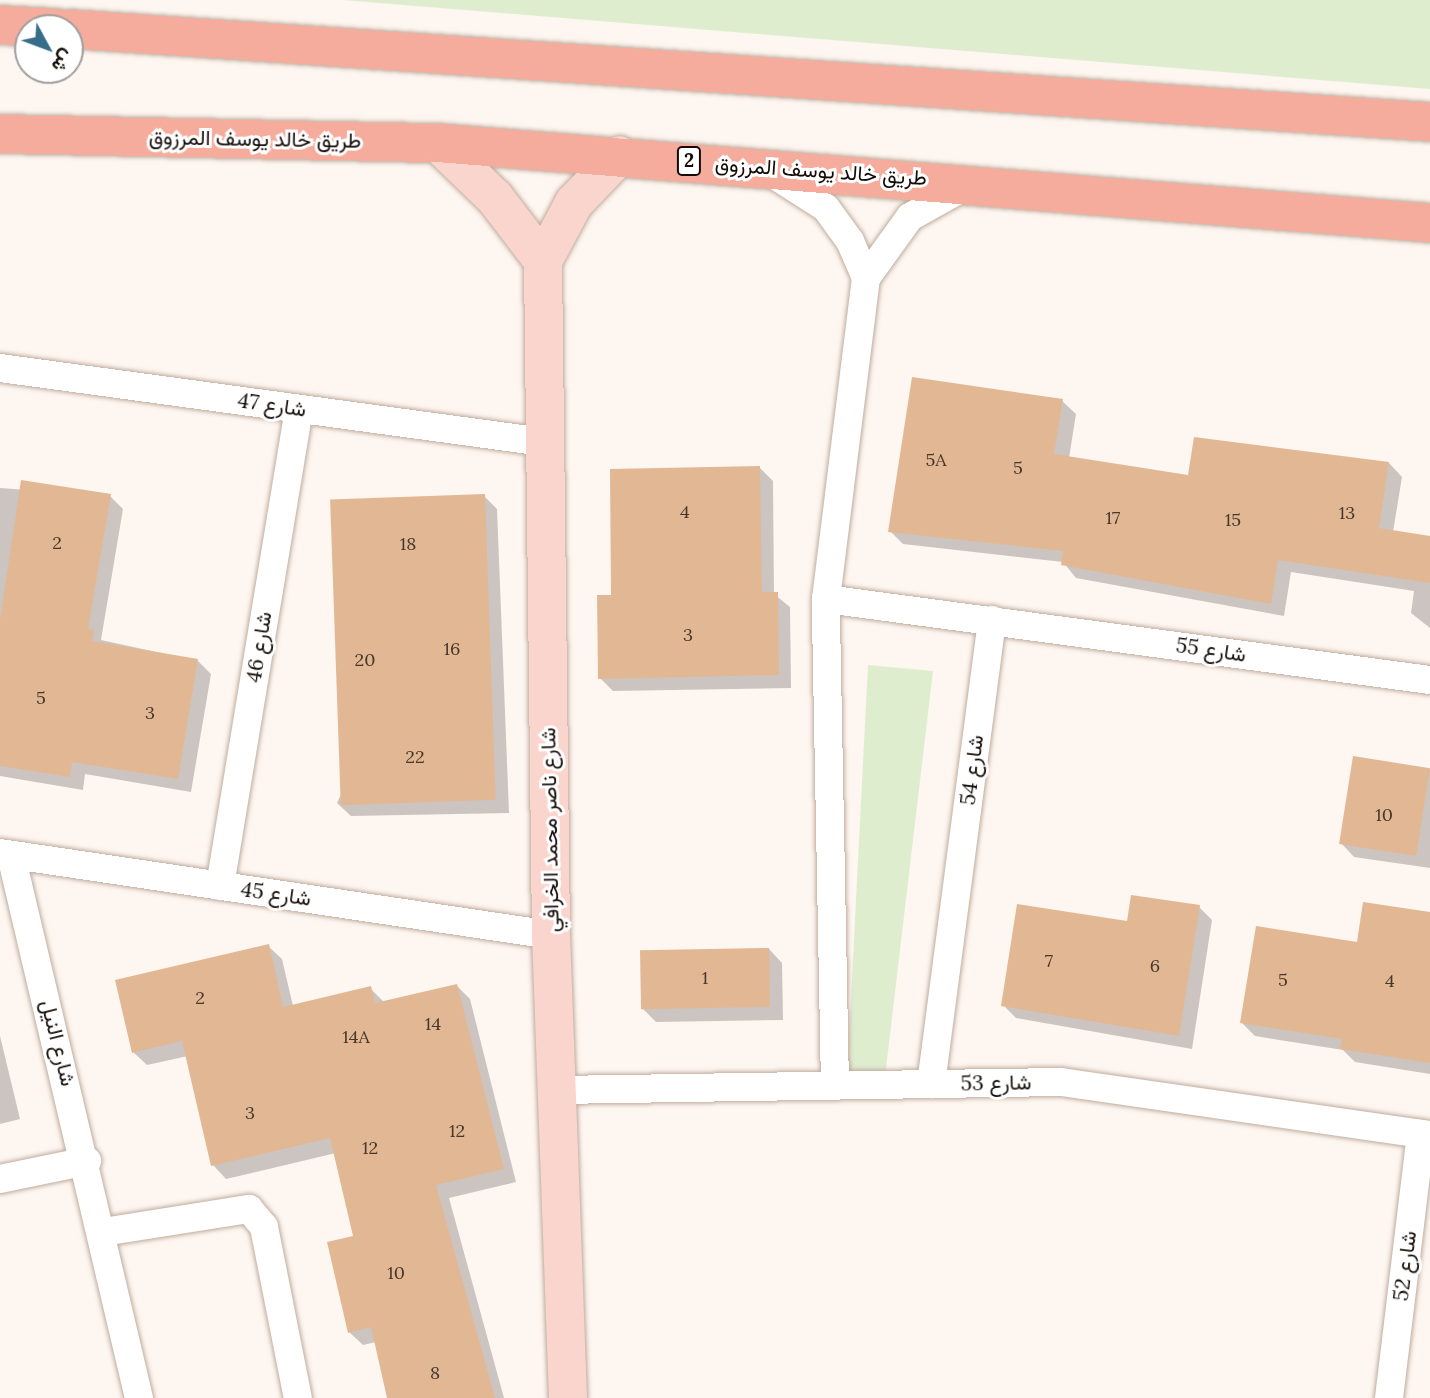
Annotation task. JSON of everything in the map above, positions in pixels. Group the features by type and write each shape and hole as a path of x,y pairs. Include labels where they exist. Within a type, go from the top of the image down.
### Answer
{"main road":[{"path":"84,30 1430,122"},
{"name":"طريق خالد يوسف المرزوق","path":"0,134 438,142 978,182 1430,223"}],"street":[{"path":"438,142 495,198 543,261"},
{"name":"شارع ناصر محمد الخرافي","path":"568,1398 551,934 543,261 574,203 620,155"},
{"path":"756,167 793,183 826,208 850,241 866,278"},
{"path":"835,1086 826,598 866,278 910,216 978,182"},
{"name":"شارع 47","path":"0,368 544,443"},
{"name":"شارع 46","path":"220,886 299,409"},
{"path":"826,598 992,620"},
{"name":"شارع 55","path":"992,620 1430,680"},
{"name":"شارع 54","path":"931,1084 992,620"},
{"name":"شارع 45","path":"5,854 551,934"},
{"name":"شارع النيل","path":"5,854 87,1161 139,1398"},
{"name":"شارع 53","path":"557,1090 1061,1082 1425,1135"},
{"name":"شارع 52","path":"1389,1398 1425,1135"},
{"path":"0,1179 87,1161"},
{"path":"103,1232 249,1209 264,1227 298,1398"}],"green space":[{"path":"343,0 1430,0 1430,89"},
{"path":"868,665 933,671 885,1077 847,1077"}],"building":[{"path":"912,377 1063,399 1054,454 1188,475 1194,437 1389,462 1379,528 1430,536 1430,583 1278,560 1271,604 1061,565 1063,551 888,532"},
{"path":"760,466 762,592 778,592 779,675 598,679 597,595 611,595 610,469"},
{"path":"21,480 111,494 88,629 94,630 92,641 198,659 178,779 72,762 70,777 0,766 0,620"},
{"path":"485,494 496,800 341,805 330,499"},
{"path":"1353,756 1430,768 1416,856 1339,844"},
{"path":"1131,895 1200,905 1179,1036 1001,1006 1017,904 1127,921"},
{"path":"1363,902 1430,912 1430,1063 1340,1049 1342,1039 1240,1023 1256,926 1357,942"},
{"path":"269,944 283,1007 371,986 375,1003 457,984 504,1169 436,1185 495,1398 387,1398 371,1327 348,1333 327,1242 353,1236 330,1138 211,1166 182,1041 132,1053 115,980"},
{"path":"769,948 770,1007 641,1009 640,950"}]}
